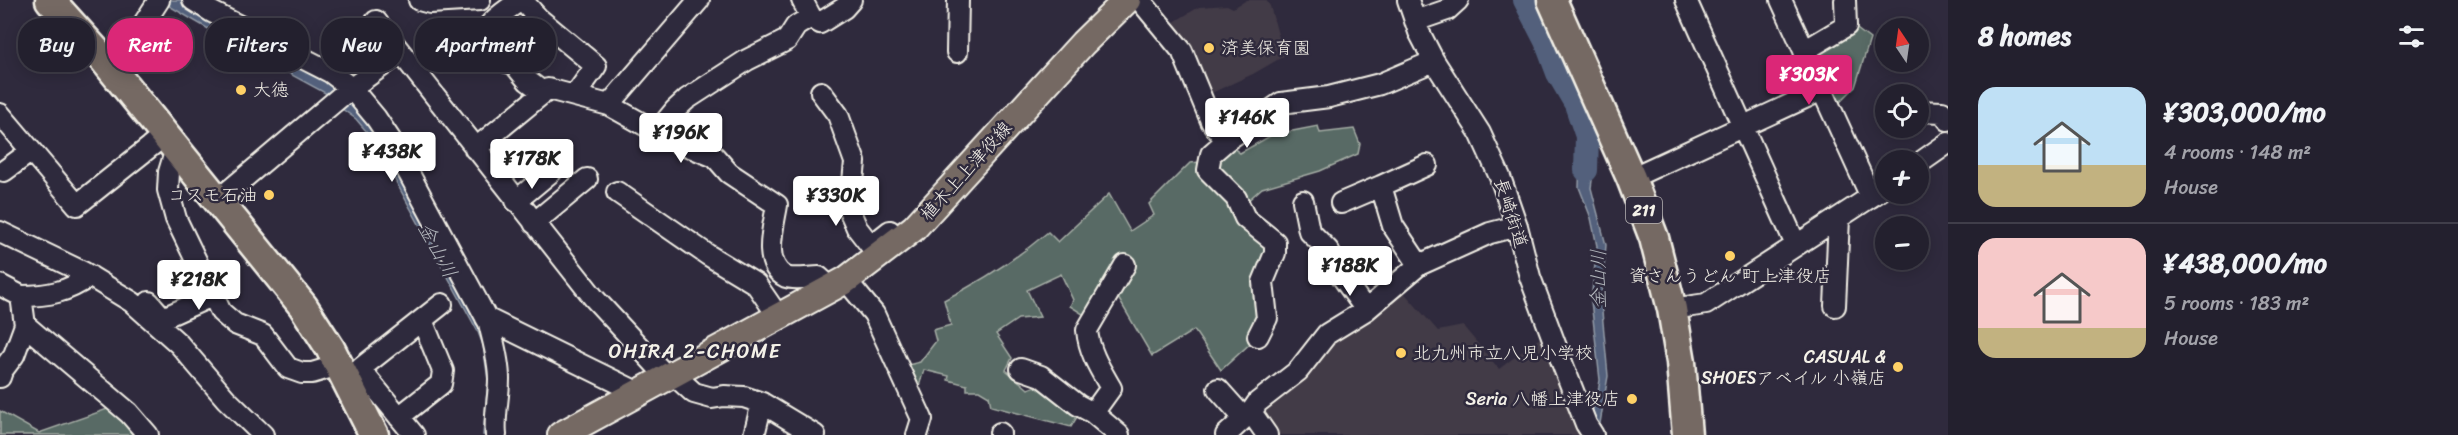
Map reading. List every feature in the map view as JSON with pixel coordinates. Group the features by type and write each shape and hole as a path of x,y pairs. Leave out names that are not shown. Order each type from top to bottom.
{"highway":[{"path":"50,0 107,64"},
{"name":"211","path":"1552,0 1631,178 1680,308 1681,362 1687,435"},
{"name":"211","path":"1572,0 1665,222 1680,308 1699,380 1701,435"},
{"path":"114,72 303,306 349,370 374,435"}],"main road":[{"name":"植木上上津役線","path":"561,435 839,284 890,248 932,209 1004,129 1054,78 1083,43 1127,0"}],"street":[{"path":"193,0 330,72 343,94 376,118 392,142 486,318 497,356 499,378 496,435"},
{"path":"419,0 430,3 480,0"},
{"path":"496,18 522,0 538,18 596,66 576,94"},
{"path":"609,105 699,0"},
{"path":"657,132 687,99 747,60 788,40 807,9 820,24 844,8 851,0"},
{"path":"957,52 958,0"},
{"path":"1140,0 1182,51 1210,121 1226,141"},
{"name":"長崎街道","path":"1408,0 1434,61 1480,133 1506,192 1530,277 1588,431"},
{"path":"1415,21 1447,10 1458,0"},
{"path":"1686,0 1796,245"},
{"path":"1781,0 1822,90 1875,187"},
{"path":"1804,51 1846,26 1845,0"},
{"path":"146,18 157,1"},
{"path":"403,57 594,298 670,376 694,393 712,398 724,396 762,403 815,435"},
{"path":"1258,336 1267,318 1263,282 1275,253 1275,242 1245,218 1236,198 1208,170 1211,154 1281,103 1329,96 1380,84 1434,61"},
{"path":"218,200 343,94 374,72"},
{"path":"521,72 544,93"},
{"path":"475,149 548,89 576,94 609,105 657,132 715,157 729,173 777,205 771,252 777,270 787,278 819,277 839,284 874,314 922,419 917,435"},
{"path":"1644,172 1822,90"},
{"path":"821,92 838,115 855,162 850,212 857,228 871,246 911,216 932,209"},
{"path":"1929,111 1942,112 1948,120"},
{"path":"1,116 77,205 170,142"},
{"path":"170,142 168,190 176,219 221,312 235,324 263,335 288,368 302,373 349,370 364,374 414,435"},
{"path":"1929,156 1948,143"},
{"path":"4,171 30,152"},
{"path":"1341,203 1427,165"},
{"path":"516,201 552,171"},
{"path":"534,223 587,179"},
{"path":"1381,186 1393,226 1419,265"},
{"path":"617,192 708,255 756,284 778,316"},
{"path":"1680,308 1706,304 1875,194"},
{"path":"1303,201 1309,231 1328,250 1340,274 1366,310"},
{"path":"1835,306 1839,218"},
{"path":"1226,435 1258,402 1298,371 1327,334 1366,310 1419,265 1490,234 1517,226"},
{"path":"0,232 90,276 132,303 179,344 226,399 263,435"},
{"path":"1094,413 1111,388 1095,360 1088,342 1087,330 1125,265"},
{"path":"0,285 21,296 42,296 62,292 90,276"},
{"path":"107,287 118,280 143,295 163,318 212,296"},
{"path":"0,377 14,356 25,324 21,296"},
{"path":"349,370 442,304"},
{"path":"486,318 639,393"},
{"path":"399,417 441,384 443,371 422,320"},
{"path":"25,324 129,413 148,435"},
{"path":"1021,369 1041,376 1078,405 1094,413 1119,435"},
{"path":"1218,389 1267,435"},
{"path":"753,435 762,403"}],"shaded area":[{"path":"1247,0 1266,0 1270,6 1284,56 1253,74 1207,95 1174,22 1199,7 1227,5 1233,8"},
{"name":"北九州市立八児小学校","path":"1400,288 1438,331 1463,326 1499,369 1541,337 1585,431 1583,435 1280,435 1264,411 1265,404 1329,337"}],"green space":[{"path":"1853,26 1870,39 1855,87 1835,107 1810,53"},
{"path":"1318,126 1320,133 1354,129 1360,144 1358,154 1320,171 1262,188 1244,204 1271,244 1262,318 1254,340 1221,370 1194,330 1152,356 1110,284 1089,318 1070,306 1073,300 1061,274 1027,290 1040,317 1018,319 996,334 1012,358 1006,370 1028,389 1042,384 1080,412 1071,427 991,406 989,396 979,390 967,390 967,385 948,380 949,376 924,370 919,386 914,388 904,366 920,362 936,341 933,330 951,325 944,300 998,269 1048,232 1058,242 1109,194 1130,231 1154,215 1149,204 1190,163 1201,162 1229,145 1240,153 1272,135"},
{"path":"113,407 142,435 0,435 0,411 39,433"}],"water":[{"path":"159,0 185,0 217,18 205,18 205,27"},
{"path":"309,69 341,87 373,122 476,306 493,361 492,435 483,435 488,380 483,345 478,332 372,138 356,119 338,106 331,96 286,72 309,72"},
{"path":"1581,132 1596,151 1591,188 1606,245 1601,301 1608,376 1598,435 1591,415 1600,380 1591,301 1597,246 1591,218 1579,187"}],"waterway":[{"name":"金山川","path":"1525,0 1546,41 1558,73 1576,104 1587,136 1586,170"}],"place":[{"name":"済美保育園","path":"1209,48"},
{"name":"大徳","path":"241,90"},
{"name":"コスモ石油","path":"269,195"},
{"name":"資さんうどん 町上津役店","path":"1730,256"},
{"name":"北九州市立八児小学校","path":"1401,353"},
{"name":"CASUAL & SHOESアベイル 小嶺店","path":"1898,367"},
{"name":"Seria 八幡上津役店","path":"1632,399"}],"district":[{"name":"OHIRA 2-CHOME","path":"695,351"}]}
